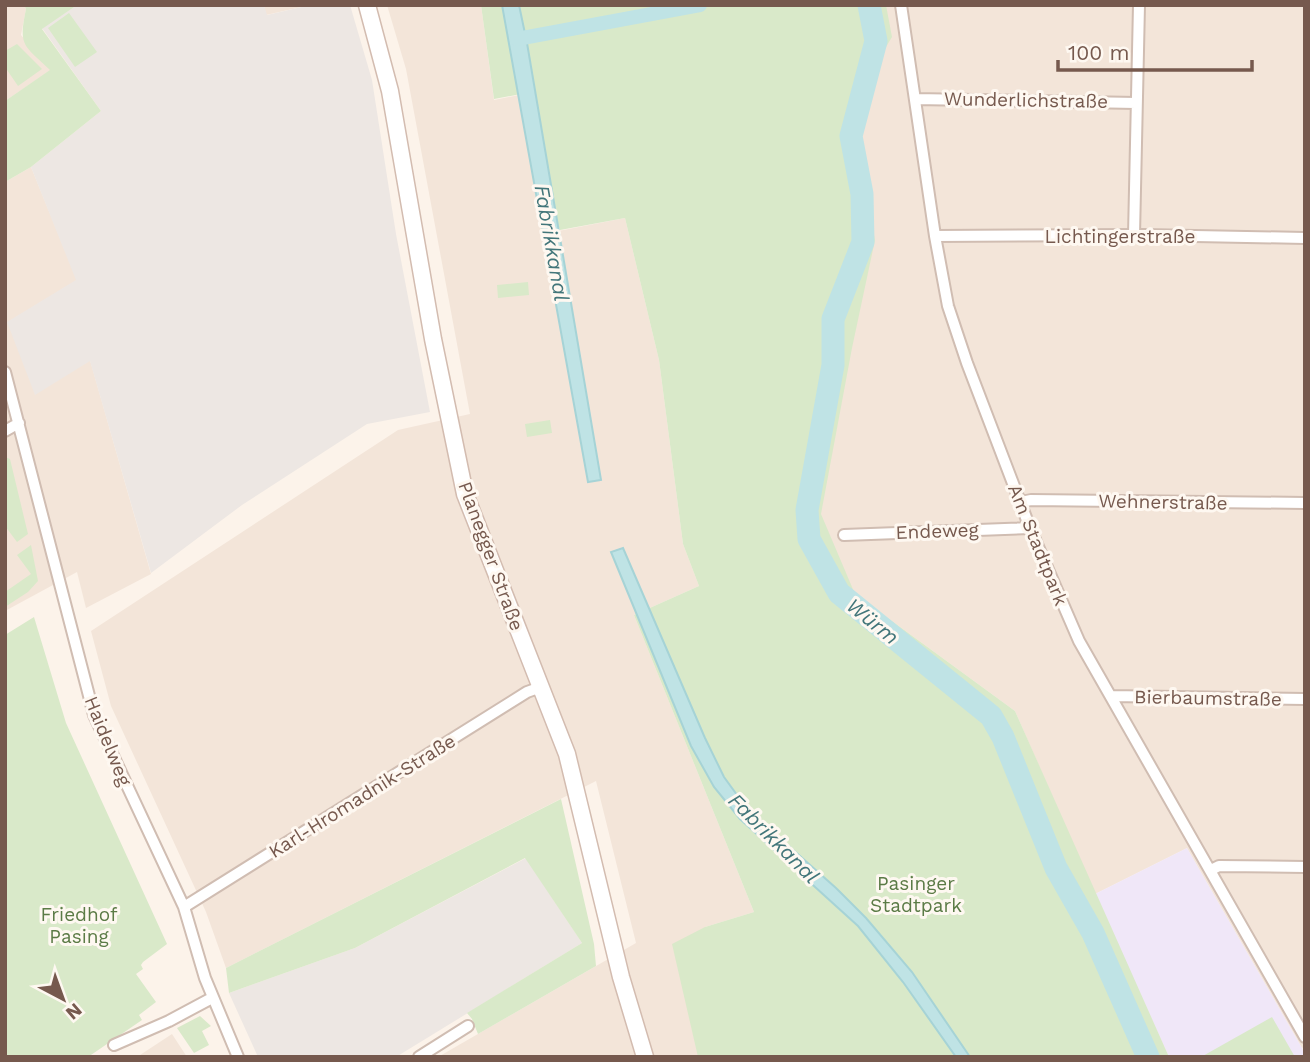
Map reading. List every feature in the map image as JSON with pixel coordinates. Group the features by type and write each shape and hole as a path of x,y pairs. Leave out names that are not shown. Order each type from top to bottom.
{"main road":[{"name":"Planegger Straße","path":"367,5 390,91 433,339 465,495 567,754 621,977 645,1057"}],"street":[{"name":"Am Stadtpark","path":"901,5 935,236 952,317 1030,528 1068,620 1305,1037"},
{"path":"1134,235 1139,5"},
{"name":"Wunderlichstraße","path":"915,99 1136,103"},
{"name":"Lichtingerstraße","path":"935,236 1305,238"},
{"name":"Haidelweg","path":"5,372 94,715 184,907 212,998 239,1057"},
{"path":"5,431 19,423"},
{"name":"Wehnerstraße","path":"1021,502 1305,503"},
{"name":"Endeweg","path":"844,535 1030,528"},
{"name":"Karl-Hromadnik-Straße","path":"184,907 527,692 541,687"},
{"name":"Bierbaumstraße","path":"1111,696 1305,699"},
{"path":"1211,870 1219,866 1305,867"},
{"path":"114,1045 146,1032 212,998"},
{"path":"421,1056 468,1026"}],"shaded area":[{"path":"5,5 24,5 26,9 21,35 51,70 5,101"},
{"path":"77,5 264,5 267,15 310,5 350,5 372,80 396,234 430,412 367,424 242,505 151,573 90,361 35,395 7,322 76,280 31,167 101,111 42,28"},
{"path":"264,5 310,5 266,15"},
{"path":"387,5 481,5 494,100 519,95 543,234 625,218 659,360 683,544 699,586 634,615 754,912 705,927 738,1057 438,1057 636,943 596,781 226,968 206,912 111,706 91,631 398,430 470,414 406,69"},
{"path":"885,5 1305,5 1305,1046 1302,1048 1187,848 1095,894 1015,711 855,594 818,520 847,110"},
{"path":"31,167 77,280 8,322 90,360 151,574 86,608 77,572 5,611 5,182"},
{"path":"1187,848 1305,1057 1169,1057 1095,894"},
{"path":"526,858 582,943 396,1057 258,1057 229,993 355,948"},
{"path":"172,1034 187,1057 137,1057"}],"green space":[{"path":"24,5 77,5 42,29 101,111 31,167 5,182 5,101 50,70 25,44"},
{"name":"Pasinger Stadtpark","path":"481,5 886,5 892,37 848,110 875,240 821,514 855,594 1015,711 1169,1057 698,1057 672,944 705,927 754,912 634,615 699,586 683,544 659,360 625,218 560,230 558,225 545,229 521,94 494,99"},
{"path":"69,13 97,52 75,67 48,28"},
{"path":"17,44 42,69 18,86 5,67 5,51"},
{"path":"528,282 529,295 498,298 497,285"},
{"path":"550,420 552,433 527,437 525,424"},
{"path":"5,457 10,459 28,534 17,542 5,526"},
{"path":"31,545 38,581 28,592 5,607 5,592 31,574 17,555"},
{"name":"Friedhof Pasing","path":"34,617 66,723 167,944 143,962 143,969 136,974 156,1002 139,1015 142,1020 88,1057 5,1057 5,635"},
{"path":"561,799 594,944 596,966 478,1034 467,1013 582,943 525,858 355,948 229,993 226,968"},
{"path":"200,1016 211,1026 202,1031 209,1045 194,1053 177,1028"},
{"path":"1272,1017 1295,1057 1201,1057"}],"water":[{"name":"Fabrikkanal","path":"502,5 519,5 527,43 601,480 588,482"},
{"name":"Fabrikkanal","path":"623,548 724,777 748,810 866,918 912,972 970,1057 956,1057 903,982 858,926 740,819 714,787 691,746 611,552"}],"waterway":[{"path":"517,39 700,5"},
{"name":"Würm","path":"869,5 876,41 851,136 862,194 863,242 833,319 833,365 807,510 809,539 839,593 991,716 1003,737 1056,868 1093,933 1148,1057"}]}
